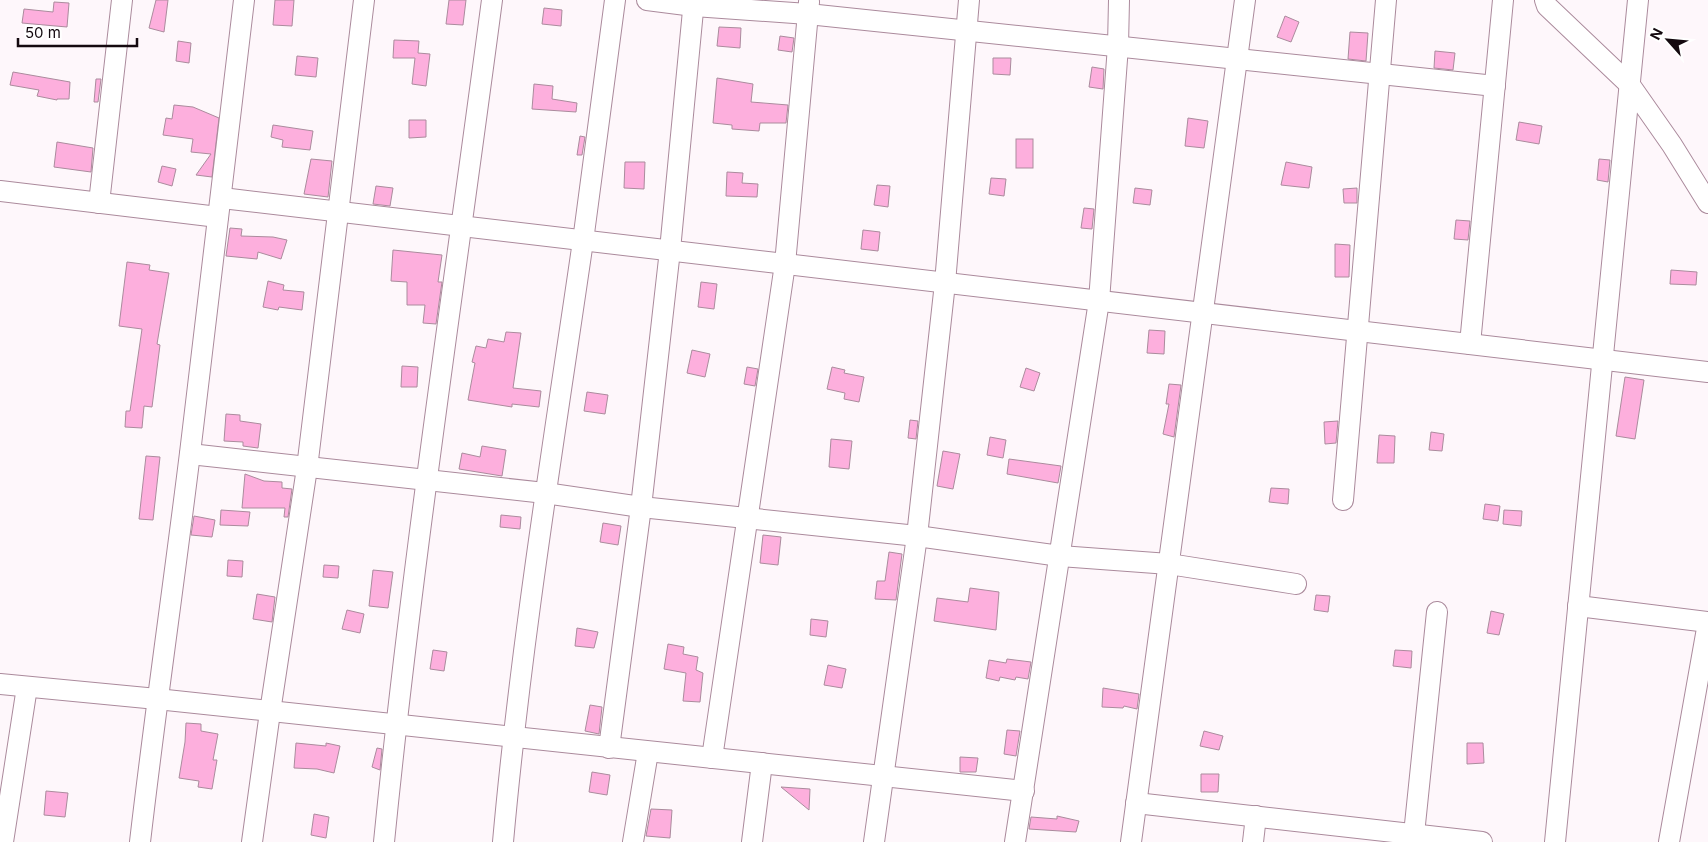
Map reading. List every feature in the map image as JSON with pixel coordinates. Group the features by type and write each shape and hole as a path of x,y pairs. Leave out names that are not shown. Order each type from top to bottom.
{"street":[{"path":"99,202 122,0"},
{"path":"140,842 190,454 244,0"},
{"path":"252,842 307,468 364,0"},
{"path":"384,842 396,724 427,480 492,0"},
{"path":"503,842 513,738 545,494 583,240 615,0"},
{"path":"647,0 809,7 967,31 1495,86"},
{"path":"874,842 917,536 945,283 969,0"},
{"path":"1015,842 1099,301 1118,46 1119,0"},
{"path":"1131,842 1245,0"},
{"path":"1343,500 1386,0"},
{"path":"1470,344 1503,0"},
{"path":"1545,0 1547,6 1630,85 1708,203"},
{"path":"1555,842 1638,0"},
{"path":"609,748 641,507 670,250 694,3"},
{"path":"712,758 785,264 809,7"},
{"path":"0,191 99,202 339,212 1708,372"},
{"path":"190,454 427,480 641,507 917,536 1060,556 1168,564 1296,584"},
{"path":"1578,606 1708,623 1669,842"},
{"path":"1414,834 1437,612"},
{"path":"0,684 1024,791"},
{"path":"3,842 27,687"},
{"path":"633,842 648,752"},
{"path":"752,842 762,763"},
{"path":"1136,803 1256,816 1384,836 1414,834 1482,842"},
{"path":"1253,842 1256,816"}],"building":[{"path":"156,0 168,0 164,32 149,28"},
{"path":"275,0 294,0 292,26 273,25"},
{"path":"449,0 466,0 463,25 446,24"},
{"path":"54,2 69,3 67,27 22,23 24,9 53,12"},
{"path":"544,8 562,10 561,26 542,24"},
{"path":"1285,16 1299,22 1291,42 1277,37"},
{"path":"719,27 741,28 740,48 717,46"},
{"path":"1350,32 1368,33 1366,61 1348,59"},
{"path":"780,36 794,38 792,52 778,50"},
{"path":"394,40 419,41 418,53 430,54 426,86 412,84 415,58 393,58"},
{"path":"178,41 191,43 189,63 176,61"},
{"path":"1435,51 1455,53 1453,70 1434,68"},
{"path":"297,56 318,58 316,77 295,75"},
{"path":"993,58 1011,58 1010,75 993,74"},
{"path":"1092,67 1104,69 1103,89 1089,87"},
{"path":"13,72 70,82 69,99 57,100 37,96 39,90 10,85"},
{"path":"717,78 753,84 751,102 788,105 786,123 760,123 759,131 732,129 732,125 713,123"},
{"path":"96,79 101,79 98,102 94,102"},
{"path":"534,84 553,86 552,99 577,103 576,112 532,109"},
{"path":"174,105 193,107 219,118 212,177 196,175 211,154 191,152 193,139 163,135 166,118 172,119"},
{"path":"1188,118 1208,121 1204,148 1185,146"},
{"path":"409,120 426,120 426,137 409,138"},
{"path":"1519,122 1542,126 1539,144 1516,140"},
{"path":"273,125 313,131 310,150 282,147 283,140 271,137"},
{"path":"580,136 585,137 582,155 577,155"},
{"path":"1016,139 1033,139 1033,168 1016,168"},
{"path":"57,142 93,148 91,172 54,167"},
{"path":"311,159 332,161 328,197 304,194"},
{"path":"1599,159 1610,160 1608,182 1597,180"},
{"path":"625,162 645,162 644,189 624,188"},
{"path":"1286,162 1312,167 1309,188 1281,185"},
{"path":"162,166 176,169 172,186 158,182"},
{"path":"727,172 743,173 742,183 758,184 757,197 726,196"},
{"path":"991,178 1006,179 1004,196 989,194"},
{"path":"877,185 890,186 888,207 874,205"},
{"path":"376,186 393,188 390,206 373,204"},
{"path":"1135,188 1152,190 1150,205 1133,203"},
{"path":"1357,188 1357,203 1344,203 1343,189"},
{"path":"1084,208 1094,209 1092,229 1081,228"},
{"path":"1456,220 1470,221 1468,240 1454,239"},
{"path":"230,228 242,229 241,236 273,237 287,240 281,259 258,252 257,259 226,256"},
{"path":"863,230 880,232 878,251 861,249"},
{"path":"1335,244 1350,245 1349,277 1335,277"},
{"path":"393,250 442,255 438,282 442,282 436,324 423,323 425,305 407,305 407,282 391,281"},
{"path":"127,262 150,265 149,270 169,273 157,344 160,345 152,407 144,406 142,428 125,427 126,411 130,411 142,329 119,326"},
{"path":"1671,270 1697,272 1696,285 1670,284"},
{"path":"268,281 284,285 283,290 304,292 302,310 279,307 278,310 263,307"},
{"path":"701,282 717,284 714,309 698,307"},
{"path":"1149,330 1165,331 1164,354 1147,353"},
{"path":"506,332 521,333 513,388 541,391 539,407 512,404 512,407 468,400 475,363 472,362 476,346 486,348 488,339 504,342"},
{"path":"692,350 710,354 705,377 687,373"},
{"path":"402,366 418,367 417,387 401,387"},
{"path":"747,367 758,369 755,386 744,384"},
{"path":"832,367 845,370 844,373 864,377 859,402 844,399 845,393 827,389"},
{"path":"1026,368 1040,373 1034,391 1020,387"},
{"path":"1625,377 1644,380 1635,439 1616,436"},
{"path":"1169,384 1181,385 1174,437 1163,434 1169,404 1166,404"},
{"path":"587,392 608,395 605,414 584,411"},
{"path":"226,414 240,415 240,421 261,424 258,448 243,446 243,442 224,441"},
{"path":"910,420 918,421 916,439 908,438"},
{"path":"1338,421 1336,443 1325,444 1324,422"},
{"path":"1431,432 1444,434 1442,451 1429,450"},
{"path":"1379,435 1395,436 1394,463 1377,463"},
{"path":"990,437 1006,440 1003,458 987,455"},
{"path":"831,439 852,441 849,469 829,467"},
{"path":"482,446 506,450 502,476 459,469 462,453 480,457"},
{"path":"943,451 960,454 953,489 937,486"},
{"path":"146,456 160,457 153,520 139,519"},
{"path":"1009,459 1061,466 1058,483 1007,474"},
{"path":"245,474 264,481 282,482 282,488 292,489 288,517 284,517 285,508 242,508"},
{"path":"1271,488 1289,489 1288,504 1269,502"},
{"path":"1485,504 1500,506 1498,521 1483,519"},
{"path":"221,510 250,512 248,526 220,525"},
{"path":"1504,510 1522,511 1521,526 1503,524"},
{"path":"501,515 521,517 520,529 500,527"},
{"path":"194,516 215,520 212,537 191,535"},
{"path":"603,523 621,526 618,545 600,542"},
{"path":"763,535 781,537 778,565 760,563"},
{"path":"889,552 902,554 896,600 875,599 877,581 885,581"},
{"path":"228,560 243,561 242,577 227,576"},
{"path":"324,565 339,566 338,578 323,577"},
{"path":"373,570 393,572 388,608 369,606"},
{"path":"970,588 999,592 996,630 934,621 937,598 968,602"},
{"path":"257,594 275,597 272,622 253,619"},
{"path":"1316,595 1330,596 1328,612 1314,610"},
{"path":"347,610 364,614 360,633 342,629"},
{"path":"1491,611 1504,614 1499,635 1487,633"},
{"path":"811,619 828,621 826,637 810,635"},
{"path":"577,628 598,632 594,648 575,646"},
{"path":"668,644 684,647 683,654 698,657 696,670 703,673 700,702 683,701 686,673 664,669"},
{"path":"433,650 447,652 444,671 430,669"},
{"path":"1395,650 1412,651 1411,668 1393,666"},
{"path":"1007,659 1031,662 1028,679 1016,677 1015,680 1000,677 999,681 986,678 989,660 1006,663"},
{"path":"828,665 846,669 842,688 824,685"},
{"path":"1103,688 1139,694 1137,709 1124,706 1123,708 1102,707"},
{"path":"590,705 602,707 599,734 585,731"},
{"path":"186,723 201,724 201,731 218,734 213,760 217,760 212,789 198,787 199,781 179,778"},
{"path":"1007,730 1020,731 1016,756 1004,754"},
{"path":"1204,731 1223,736 1219,750 1200,746"},
{"path":"296,743 326,746 326,743 340,746 334,773 317,769 294,768"},
{"path":"1467,743 1483,743 1484,763 1467,764"},
{"path":"377,748 382,749 380,770 372,767"},
{"path":"960,757 978,758 976,772 960,772"},
{"path":"592,772 610,775 607,795 589,792"},
{"path":"1201,774 1219,774 1218,792 1201,792"},
{"path":"781,787 810,789 809,810"},
{"path":"46,791 68,793 65,817 44,815"},
{"path":"651,809 672,810 670,838 646,836"},
{"path":"314,814 329,817 326,838 311,835"},
{"path":"1057,816 1079,821 1076,832 1029,829 1031,817 1057,819"}]}
